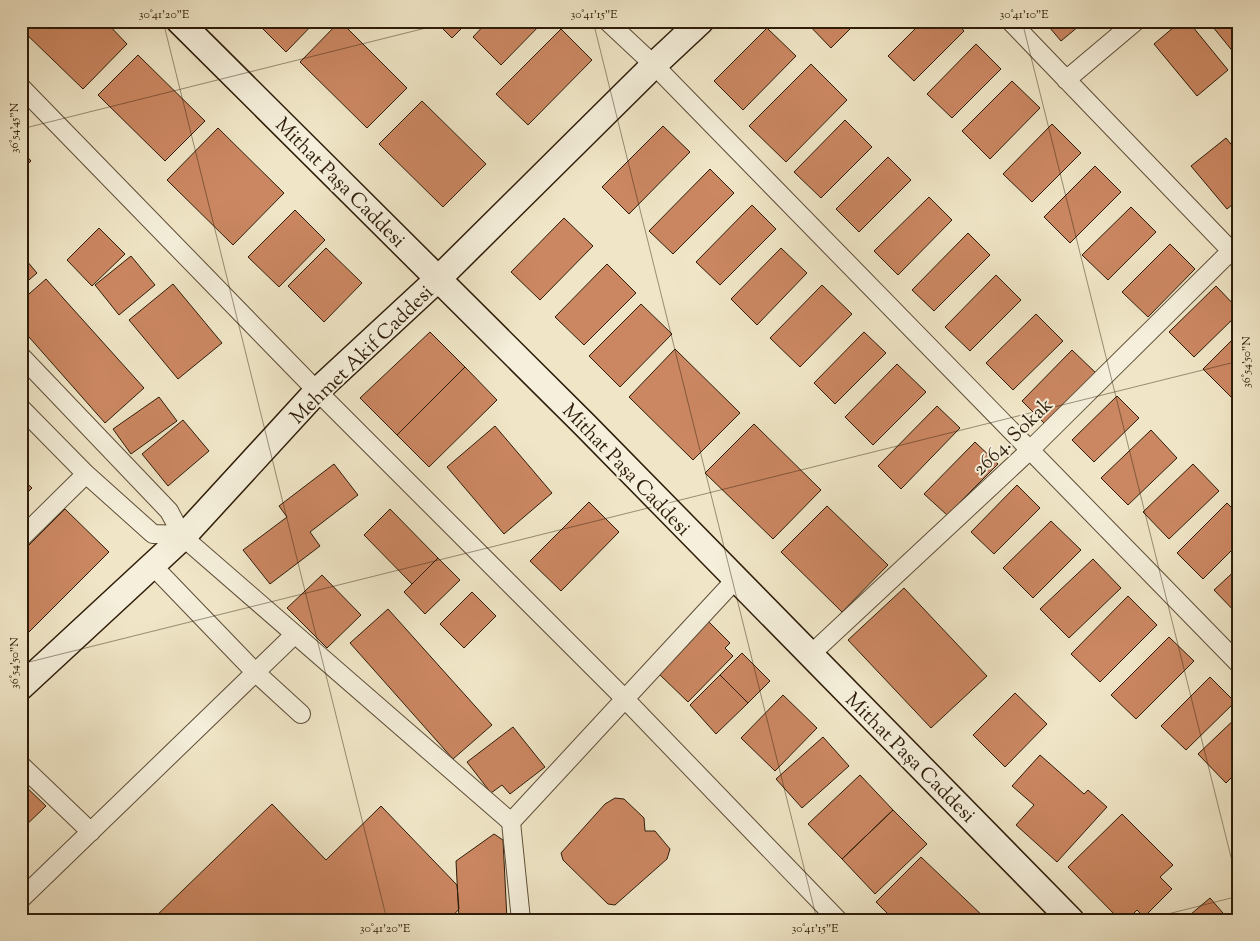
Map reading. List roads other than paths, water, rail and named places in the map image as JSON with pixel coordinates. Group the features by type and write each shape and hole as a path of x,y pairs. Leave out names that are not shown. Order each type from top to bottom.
{"street":[{"name":"Mithat Paşa Caddesi","path":"179,21 586,425 735,580 1071,920"},
{"path":"608,21 654,65 1239,664"},
{"name":"Mehmet Akif Caddesi","path":"21,686 182,536 317,392 438,280 654,65 701,21"},
{"path":"1010,21 1236,251"},
{"path":"1066,80 1136,21"},
{"path":"21,87 317,392 624,698 838,920"},
{"name":"2664. Sokak","path":"810,655 1030,450 1236,251"},
{"path":"21,356 169,511 182,536 511,822 521,920"},
{"path":"21,408 86,474 153,534 182,536"},
{"path":"21,538 86,474"},
{"path":"152,565 255,672 301,714"},
{"path":"511,822 735,580"},
{"path":"21,899 294,635"},
{"path":"21,765 91,832"}]}
